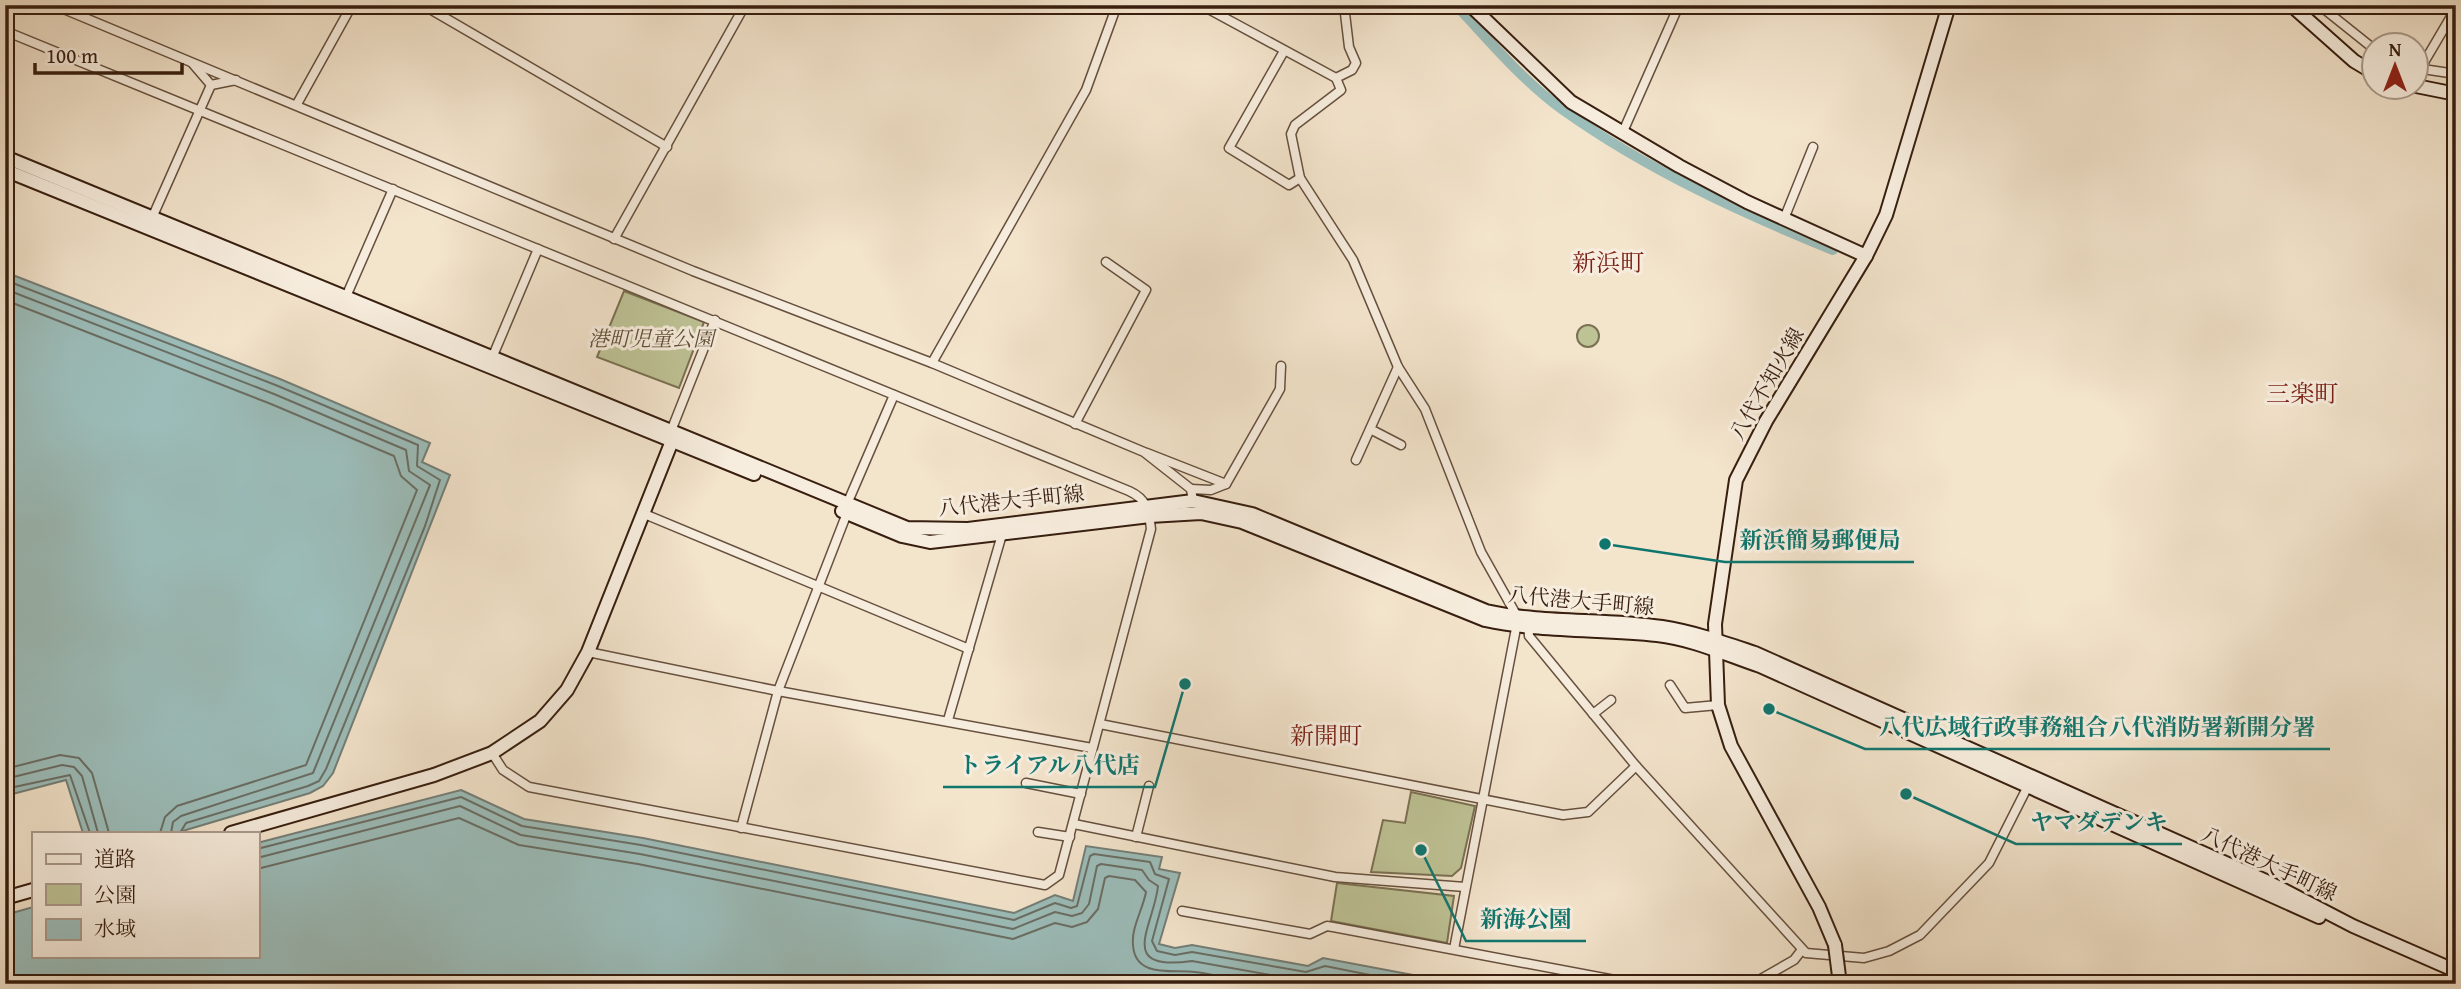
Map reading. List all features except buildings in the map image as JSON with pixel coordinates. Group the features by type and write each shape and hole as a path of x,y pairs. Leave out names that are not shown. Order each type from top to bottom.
{"main road":[{"path":"1470,5 1571,102 1622,134 1784,219 1866,256"},
{"name":"八代不知火線","path":"1840,984 1835,945 1819,907 1731,746 1718,705 1714,645 1736,480 1766,421 1866,256 1886,215 1948,5"},
{"path":"2291,5 2360,65"},
{"path":"2430,89 2456,94"},
{"path":"5,158 492,358 672,436"},
{"path":"5,170 672,436"},
{"path":"234,832 434,775 492,754 540,721 567,690 588,652 672,436"},
{"name":"八代港大手町線","path":"672,436 847,508 902,536 930,542 1004,529 1148,510 1225,516 1485,620 1659,626 1714,645 1755,653 2456,980"},
{"name":"八代港大手町線","path":"1148,510 1192,495 1252,514 1486,611 1523,623"},
{"name":"八代港大手町線","path":"2030,782 2266,881 2353,926 2456,971"},
{"path":"5,898 32,890"}],"street":[{"path":"54,5 297,104 614,239 932,363 1226,484"},
{"path":"297,104 352,5"},
{"path":"423,5 667,146"},
{"path":"614,239 745,5"},
{"path":"932,363 1086,90 1118,5"},
{"path":"1201,5 1336,78 1341,90 1294,125 1291,134 1300,178 1353,260 1398,367 1425,409 1481,552 1529,636 1636,766 1801,951 1864,958 1889,951 1920,935 1989,863 2030,782"},
{"path":"1336,78 1352,70 1356,63 1349,47 1344,5"},
{"path":"1622,134 1679,5"},
{"path":"2319,5 2360,38"},
{"path":"2430,50 2456,8"},
{"path":"5,31 1129,491 1140,496 1148,510 1151,529 1074,824 1059,875 1045,885 529,787 503,771 492,754"},
{"path":"1284,51 1229,148 1289,185 1300,178"},
{"path":"191,62 211,85"},
{"path":"2430,72 2456,74"},
{"path":"211,85 236,80"},
{"path":"152,218 211,85"},
{"path":"1784,219 1813,147"},
{"path":"345,299 393,189"},
{"path":"492,358 538,249"},
{"path":"1075,424 1146,290 1106,262"},
{"path":"672,436 715,320"},
{"path":"1144,452 1192,495 1226,484 1280,389 1281,366"},
{"path":"1356,460 1372,430 1398,367"},
{"path":"741,828 778,691 847,508 894,395"},
{"path":"1372,430 1401,445"},
{"path":"642,513 969,649"},
{"path":"948,720 1004,529"},
{"path":"1454,949 1523,623"},
{"path":"588,652 778,691 1092,748"},
{"path":"1670,685 1685,708 1718,705"},
{"path":"1593,715 1611,700"},
{"path":"1100,724 1484,800 1577,815 1588,812 1636,766"},
{"path":"1026,783 1081,794"},
{"path":"1136,837 1149,786"},
{"path":"1074,824 1335,877 1465,887"},
{"path":"1038,831 1070,837"},
{"path":"1182,911 1310,933 1333,926 1636,984"},
{"path":"1752,984 1794,960 1801,951"}],"green space":[{"name":"港町児童公園","path":"624,291 704,322 679,388 597,357"},
{"path":"1588,325 1596,328 1599,336 1596,344 1588,347 1580,344 1577,336 1580,328"},
{"path":"1411,792 1475,806 1461,868 1452,876 1371,872 1383,820 1405,823"},
{"path":"1337,883 1454,896 1447,943 1331,921"}],"water":[{"path":"5,272 280,379 430,443 422,462 450,475 333,773 323,786 310,793 179,832 83,832 66,780 5,796"},
{"path":"461,790 524,819 643,838 1014,913 1055,895 1073,901 1086,846 1162,857 1159,869 1180,873 1159,944 1175,948 1192,945 1308,966 1323,958 1461,984 5,984 5,915 32,907 32,958 259,958 259,842"}],"waterway":[{"path":"1456,5 1534,86 1595,131 1694,188 1833,250"}],"place":[{"name":"新浜簡易郵便局","path":"1605,544"},
{"name":"トライアル八代店","path":"1185,684"},
{"name":"八代広域行政事務組合八代消防署新開分署","path":"1769,709"},
{"name":"ヤマダデンキ","path":"1906,794"},
{"name":"新海公園","path":"1421,850"}],"district":[{"name":"新浜町","path":"1608,263"},
{"name":"三楽町","path":"2302,394"},
{"name":"新開町","path":"1326,736"}]}
